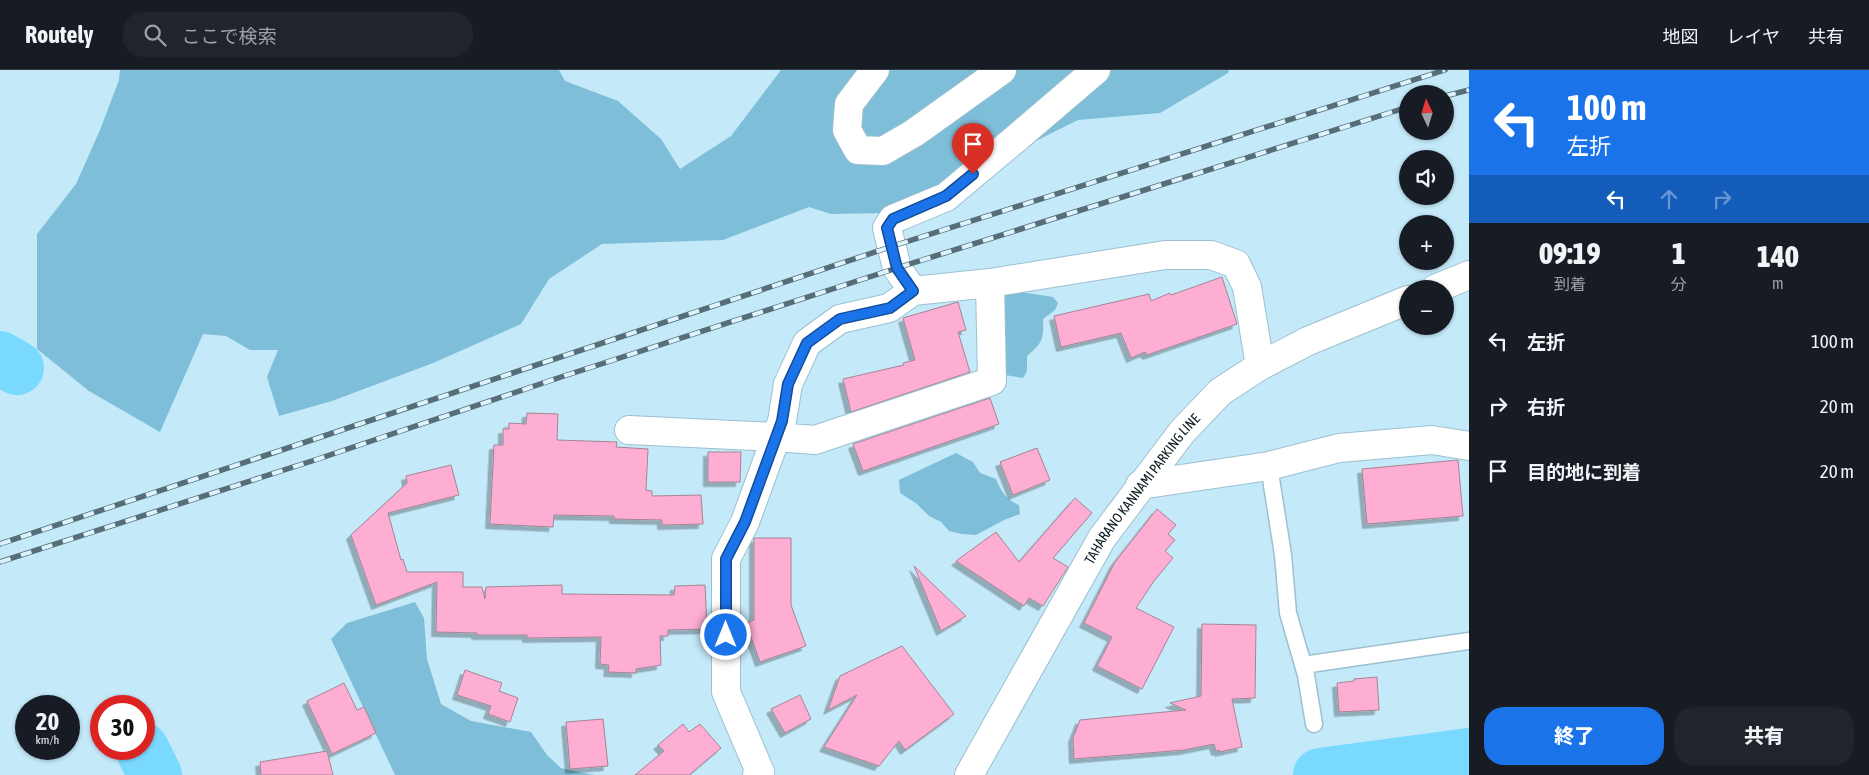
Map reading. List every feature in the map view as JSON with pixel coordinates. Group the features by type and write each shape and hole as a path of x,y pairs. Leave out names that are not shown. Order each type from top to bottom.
{"street":[{"path":"876,70 849,104 847,130 858,150 883,151 914,133 1002,70"},
{"path":"913,291 897,268 890,247 887,228 893,219 946,196 1040,119 1096,70"},
{"path":"757,775 760,772 726,692 726,559 745,522 782,421 788,384 807,343 840,319 890,308 913,291 990,283 1165,255 1211,255 1236,264 1247,286 1260,366"},
{"path":"1454,281 1469,275"},
{"path":"629,430 815,440 992,381 990,283"},
{"name":"TAHARANO KANNAMI PARKING LINE","path":"970,775 1102,538 1140,485 1182,432 1220,392 1260,366 1308,342 1399,304"},
{"path":"1140,485 1269,466 1338,448 1432,440 1469,446"}],"lane":[{"path":"1269,466 1283,555 1288,613 1303,665 1314,724"},
{"path":"1303,665 1469,641"}],"shaded area":[{"path":"120,70 559,70 565,81 618,101 661,139 680,169 731,136 781,70 1229,70 1228,73 1160,113 1078,120 890,213 831,214 809,207 723,240 602,244 549,279 521,324 433,363 332,401 279,416 267,377 278,350 250,350 226,336 203,334 160,432 89,391 37,349 37,234 76,184 100,130 119,80"},
{"path":"1015,291 1053,297 1058,303 1055,310 1043,319 1041,340 1036,348 1027,356 1027,371 1023,378 1000,374 1003,295"},
{"path":"956,453 973,462 980,473 996,479 1004,495 1019,505 1020,514 976,535 962,534 949,531 941,522 929,516 917,504 900,493 899,480"},
{"path":"415,602 424,618 427,659 441,704 471,721 531,732 547,755 561,768 594,775 395,775 331,639 347,623"}],"building":[{"path":"1222,277 1237,324 1147,355 1145,352 1131,358 1121,333 1061,347 1054,316 1149,294 1151,301"},
{"path":"958,302 966,330 958,332 970,372 851,412 843,379 904,365 903,363 915,360 903,318"},
{"path":"990,398 999,424 863,471 853,444"},
{"path":"527,413 558,414 557,440 617,442 616,447 648,449 646,490 652,491 652,496 701,495 703,524 662,525 662,520 614,519 614,516 554,515 553,527 490,524 494,445 503,445 503,429 509,429 509,423 526,424"},
{"path":"1037,448 1050,480 1013,495 1000,462"},
{"path":"708,452 741,452 740,482 708,482"},
{"path":"1458,460 1463,516 1367,524 1362,469"},
{"path":"451,465 459,495 388,513 401,560 403,559 407,572 463,572 463,587 482,587 485,599 486,587 562,585 562,594 674,595 675,586 705,585 707,629 668,630 668,636 660,636 661,665 636,669 636,673 608,672 609,665 600,664 601,637 527,638 527,635 476,635 477,633 436,632 437,582 376,605 351,535 407,483 406,476"},
{"path":"1075,498 1092,513 1053,558 1068,567 1043,606 1029,598 1024,606 956,561 996,532 1019,562"},
{"path":"1157,509 1176,525 1168,534 1175,540 1165,551 1173,558 1154,581 1136,608 1174,627 1142,689 1097,666 1112,637 1084,623 1115,562"},
{"path":"754,538 791,538 791,605 806,646 760,662 746,623 754,620"},
{"path":"914,566 966,616 941,631"},
{"path":"1202,624 1256,625 1255,698 1232,699 1242,747 1219,752 1219,750 1216,751 1214,744 1184,750 1074,759 1073,738 1080,720 1186,710 1170,703 1201,696"},
{"path":"902,646 954,714 905,750 899,741 879,766 824,747 857,695 828,710 840,676"},
{"path":"465,670 502,683 499,691 518,698 510,722 488,714 491,706 457,695"},
{"path":"1377,677 1379,710 1339,712 1337,683"},
{"path":"344,683 357,710 364,707 376,733 332,754 307,701"},
{"path":"800,695 811,719 785,733 771,709"},
{"path":"603,719 608,766 570,769 566,722"},
{"path":"683,724 689,732 700,724 721,748 689,775 635,775 664,751 658,745"},
{"path":"327,751 333,775 261,775 260,762"}],"waterway":[{"path":"0,358 17,368"},
{"path":"1320,775 1469,755"},
{"path":"148,760 155,775"}],"railway":[{"path":"0,544 890,247 1445,70"},
{"path":"1454,94 1469,90"},
{"path":"0,562 897,268 1399,110"}],"route":[{"path":"726,635 726,559 745,522 782,421 788,384 807,343 840,319 890,308 913,291 897,268 890,247 887,228 893,219 946,196 973,174"}]}
